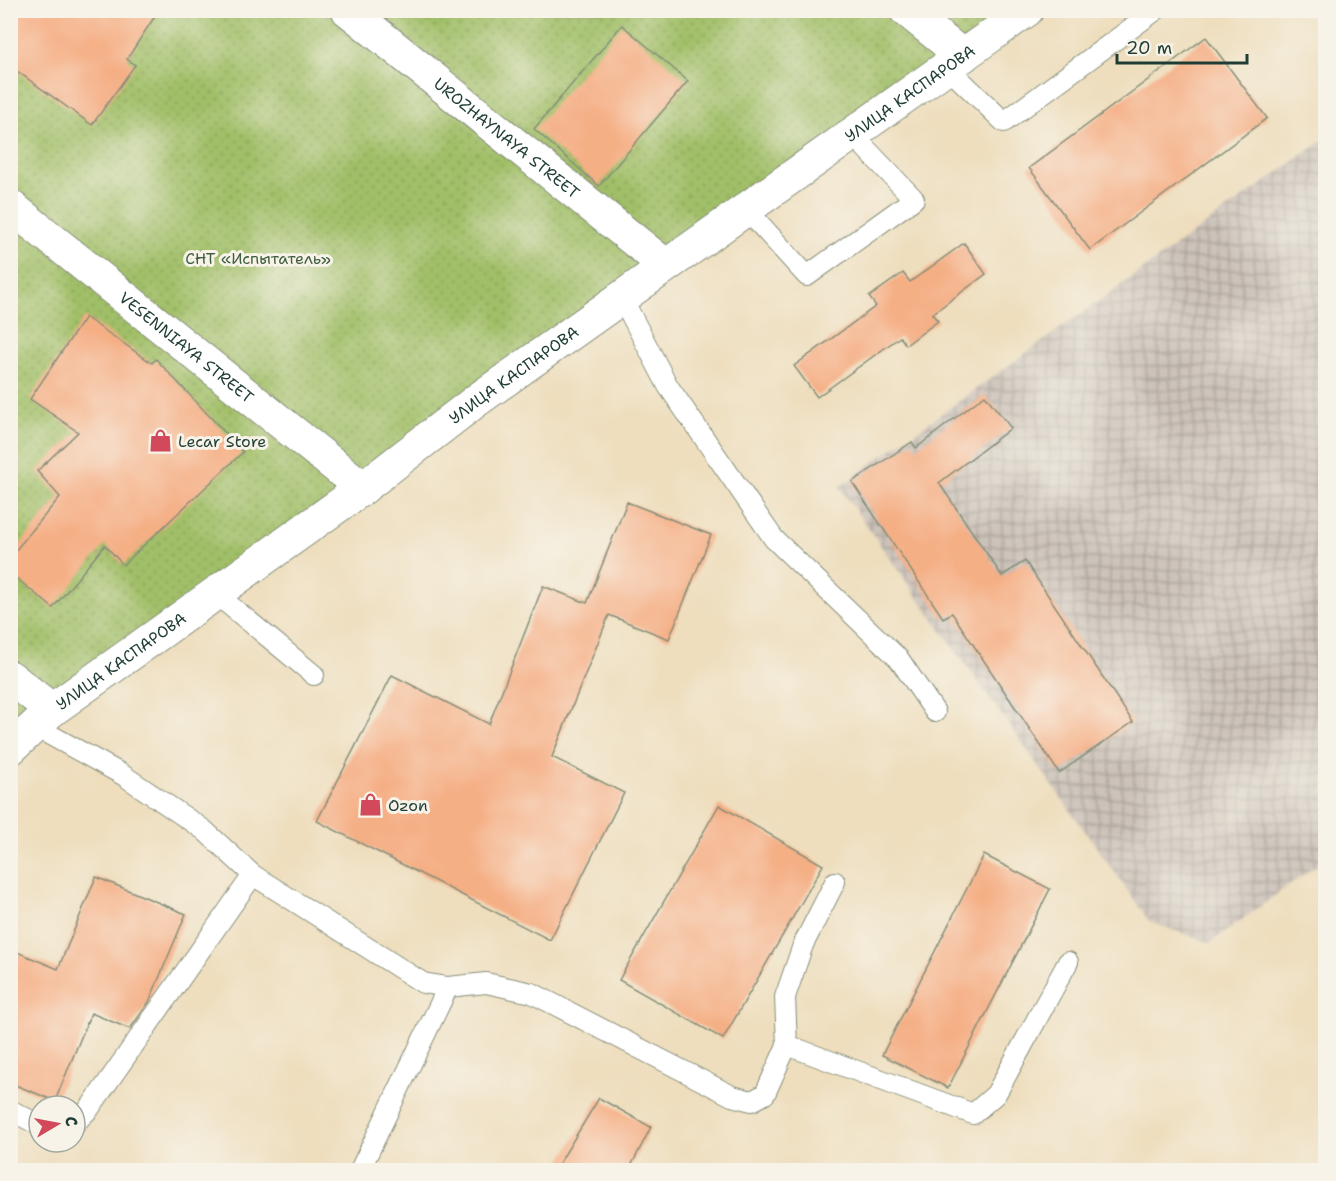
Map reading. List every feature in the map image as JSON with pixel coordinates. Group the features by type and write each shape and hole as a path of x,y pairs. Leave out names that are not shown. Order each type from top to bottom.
{"main road":[{"name":"UROZHAYNAYA STREET","path":"348,10 665,265"},
{"path":"906,10 955,62"},
{"name":"УЛИЦА КАСПАРОВА","path":"10,749 43,718 363,488 477,400 1027,10"},
{"name":"VESENNIAYA STREET","path":"10,207 363,488"},
{"path":"10,677 43,718"}],"lane":[{"path":"955,62 1004,122 1156,10"},
{"path":"746,209 807,276 914,199 852,134"},
{"path":"622,298 668,386 774,539 899,659 935,712"},
{"path":"216,594 314,675"},
{"path":"43,718 204,830 253,875 423,983 448,987 486,983 532,993 732,1096 752,1101 765,1094 787,1045 785,997 803,945 835,882"},
{"path":"87,1112 253,875"},
{"path":"787,1045 973,1114 996,1094 1068,962"},
{"path":"360,1170 448,987"},
{"path":"10,1110 27,1119"}],"shaded area":[{"path":"1325,139 1325,859 1210,943 1150,922 839,487"}],"green space":[{"name":"СНТ «Испытатель»","path":"11,11 1027,11 11,749"}],"building":[{"path":"10,10 159,10 127,59 135,65 92,125 10,66"},
{"path":"622,25 688,81 599,186 534,129"},
{"path":"1206,37 1267,118 1090,250 1029,168"},
{"path":"964,243 986,274 932,314 938,321 906,345 900,337 817,397 794,366 876,306 869,297 903,273 910,282"},
{"path":"85,317 152,363 156,359 243,452 123,565 105,545 53,608 10,573 10,557 60,497 37,471 78,432 30,399"},
{"path":"985,395 1011,428 939,483 1002,576 1025,561 1133,722 1059,773 952,613 943,618 852,482 912,442 916,448"},
{"path":"627,502 711,535 669,639 609,615 552,757 624,793 550,940 317,821 392,675 489,724 543,586 587,603"},
{"path":"719,805 823,865 723,1039 619,980"},
{"path":"984,855 1050,889 948,1088 882,1055"},
{"path":"96,877 186,914 149,1002 130,1029 91,1013 58,1094 38,1094 10,1083 10,949 58,969"},
{"path":"599,1098 651,1127 629,1170 555,1170"}],"place":[{"name":"Lecar Store","path":"160,441"},
{"name":"Ozon","path":"370,805"}]}
